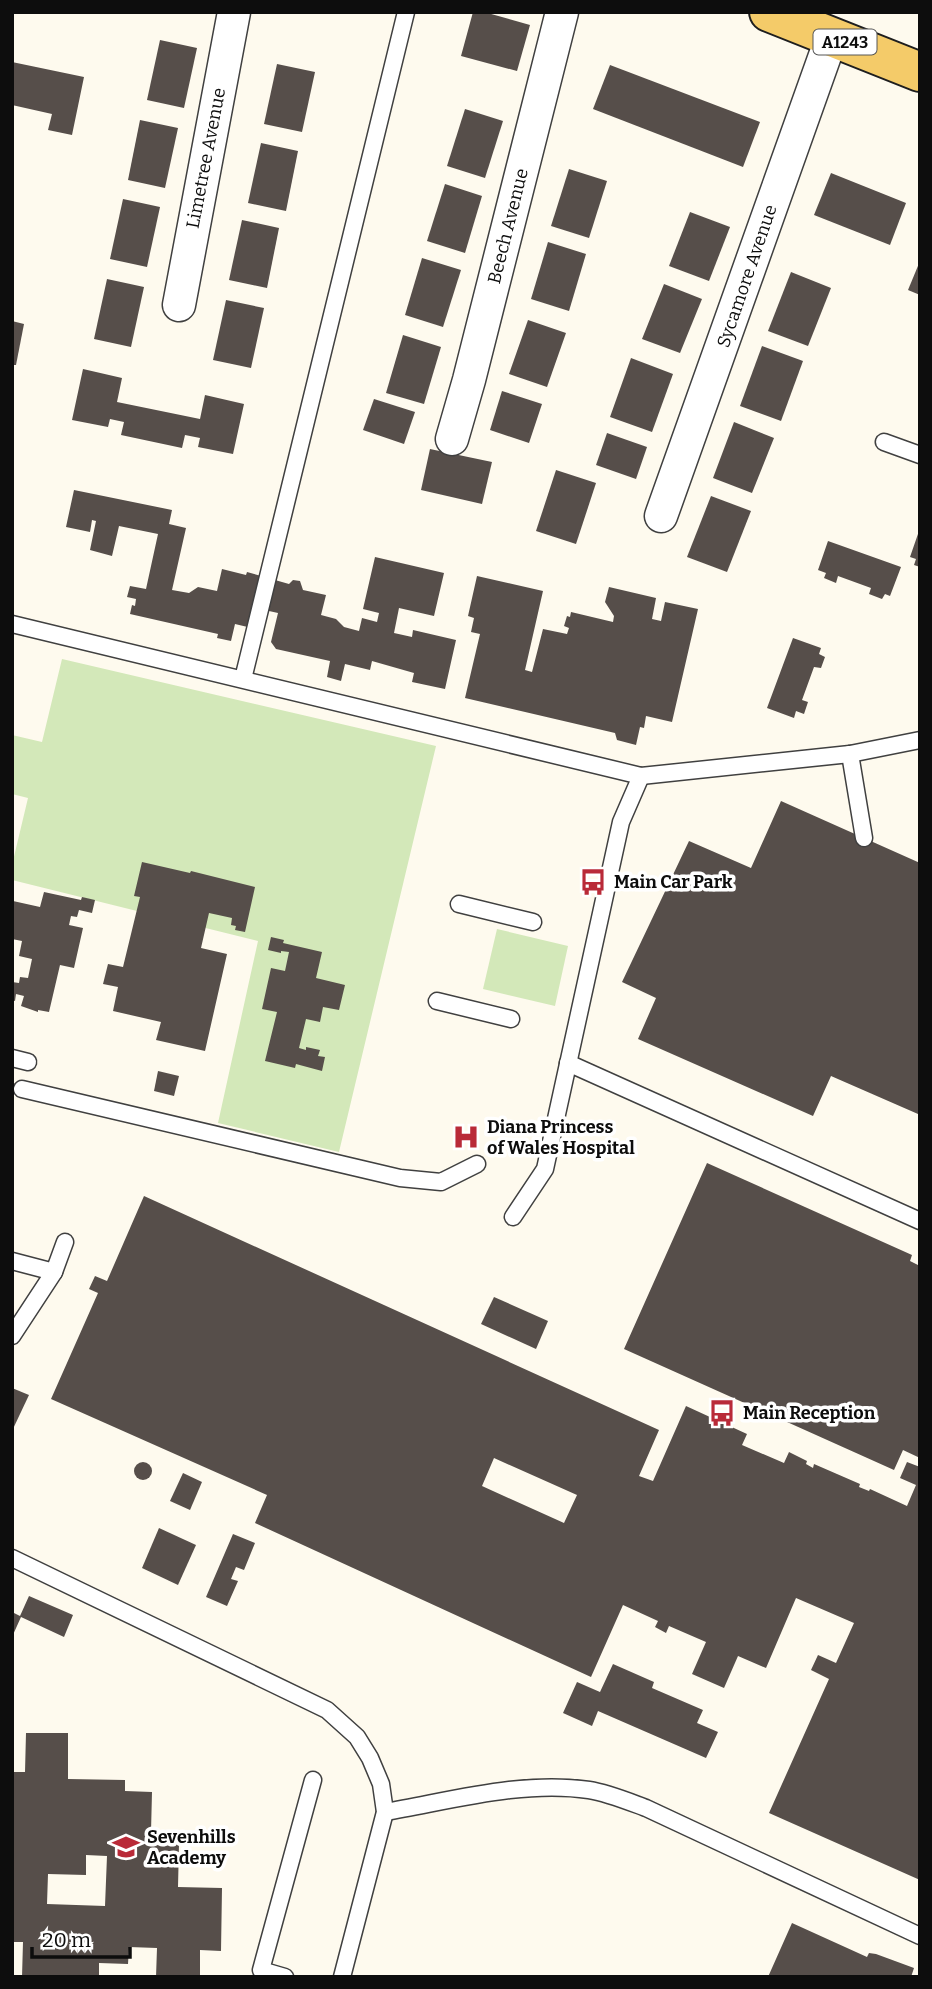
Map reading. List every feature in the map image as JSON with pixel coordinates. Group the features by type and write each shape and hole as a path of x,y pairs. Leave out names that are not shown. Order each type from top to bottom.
{"main road":[{"name":"A1243","path":"769,12 920,72"}],"street":[{"name":"Limetree Avenue","path":"179,304 234,12"},
{"name":"Beech Avenue","path":"452,439 562,12"},
{"name":"Sycamore Avenue","path":"661,516 832,36"}],"lane":[{"path":"243,680 406,12"},
{"path":"884,442 920,455"},
{"path":"12,624 641,776 850,754 920,740"},
{"path":"850,754 864,838"},
{"path":"513,1217 545,1169 621,822 641,776"},
{"path":"459,904 533,922"},
{"path":"437,1001 511,1019"},
{"path":"568,1063 920,1221"},
{"path":"22,1089 400,1178 442,1182 477,1164"},
{"path":"12,1336 54,1272 65,1242"},
{"path":"12,1261 54,1272"},
{"path":"12,1559 327,1710 357,1737 381,1784 385,1812 342,1977"},
{"path":"285,1977 261,1970 313,1780"},
{"path":"385,1812 508,1791 549,1788 589,1790 615,1796 920,1936"}],"green space":[{"path":"62,659 436,746 339,1152 218,1123 258,941 12,880 12,865 28,798 12,794 12,735 42,742"},
{"path":"497,929 568,946 555,1006 483,989"}],"building":[{"path":"473,12 484,12 530,25 517,71 461,56"},
{"path":"160,40 197,48 184,108 147,100"},
{"path":"12,62 84,77 72,135 48,130 52,114 12,105"},
{"path":"277,64 315,72 302,132 264,124"},
{"path":"610,65 760,122 743,167 593,109"},
{"path":"465,109 503,121 485,178 447,166"},
{"path":"140,120 178,128 165,188 128,180"},
{"path":"261,143 298,151 286,211 248,203"},
{"path":"569,169 607,181 589,238 551,226"},
{"path":"831,173 906,203 890,245 814,215"},
{"path":"445,184 482,196 465,253 427,241"},
{"path":"123,199 160,207 147,267 110,259"},
{"path":"690,212 730,227 709,281 669,266"},
{"path":"242,220 279,228 267,288 229,280"},
{"path":"548,242 586,254 569,311 531,299"},
{"path":"422,258 461,270 443,327 405,315"},
{"path":"920,261 920,295 908,290"},
{"path":"791,272 831,288 808,346 768,331"},
{"path":"107,279 144,287 131,347 94,339"},
{"path":"664,284 702,299 680,353 642,339"},
{"path":"226,300 264,308 251,368 213,360"},
{"path":"528,320 566,333 547,387 509,374"},
{"path":"12,321 24,324 16,365 12,365"},
{"path":"403,335 441,347 424,404 386,393"},
{"path":"762,346 803,361 781,421 740,406"},
{"path":"631,358 673,374 652,432 610,417"},
{"path":"83,369 122,378 117,402 200,419 205,395 244,404 233,454 198,447 200,438 185,435 182,448 121,435 124,422 110,419 108,427 72,420"},
{"path":"502,391 542,404 529,443 490,430"},
{"path":"374,399 415,412 404,444 363,430"},
{"path":"734,422 774,438 752,493 713,478"},
{"path":"607,433 647,447 636,479 596,465"},
{"path":"430,449 492,462 482,504 421,490"},
{"path":"556,470 596,483 576,544 536,531"},
{"path":"74,490 172,510 169,524 186,528 172,590 189,593 198,587 217,591 222,569 246,575 247,572 289,584 293,580 300,581 303,590 326,595 321,615 336,619 344,627 359,631 362,618 377,622 379,613 363,609 375,557 444,573 434,616 399,608 394,633 412,637 413,630 456,640 445,689 412,682 414,673 372,661 370,670 345,664 341,681 327,677 330,661 276,649 271,642 278,613 260,609 256,629 235,624 231,641 217,638 218,634 130,614 136,599 127,597 130,586 146,589 158,534 119,526 112,556 90,550 96,521 92,520 90,532 66,527"},
{"path":"711,496 751,511 727,572 687,557"},
{"path":"919,531 920,567 914,565 916,559 910,557"},
{"path":"828,541 901,567 890,596 885,594 882,599 869,594 871,588 838,576 836,583 824,578 826,573 818,570"},
{"path":"477,576 543,591 525,670 532,672 543,629 567,634 569,628 564,626 571,612 613,622 614,616 605,602 609,587 656,598 652,619 661,621 665,602 698,609 672,722 646,716 636,745 617,740 615,733 465,698 480,634 471,632 474,618 468,616"},
{"path":"793,638 821,648 819,654 825,657 821,668 814,667 802,700 808,702 804,714 796,711 794,718 767,708"},
{"path":"781,801 920,863 918,1114 831,1076 813,1116 638,1039 656,998 622,982 689,841 751,868"},
{"path":"142,862 255,887 245,932 235,930 236,926 231,925 232,918 209,913 201,948 227,954 205,1051 156,1040 161,1022 113,1011 118,987 103,984 108,964 123,967 140,897 134,896"},
{"path":"44,892 81,900 82,897 95,900 92,913 79,910 77,917 71,916 69,925 83,928 74,968 60,965 49,1012 38,1012 21,1006 24,996 16,994 15,1001 12,1000 12,982 19,983 20,977 28,978 32,959 19,956 22,941 12,939 13,901 40,907"},
{"path":"271,937 284,940 283,943 322,952 316,978 345,985 339,1010 323,1007 320,1022 306,1019 299,1048 320,1050 318,1056 325,1057 322,1071 296,1064 295,1068 265,1061 277,1012 262,1009 271,968 285,971 289,952 268,950"},
{"path":"158,1071 179,1076 174,1096 154,1091"},
{"path":"707,1163 912,1255 910,1261 920,1266 920,1458 903,1450 894,1470 624,1349"},
{"path":"144,1196 659,1430 639,1476 653,1481 686,1406 747,1434 742,1445 784,1463 789,1452 807,1461 806,1464 813,1468 814,1464 860,1484 859,1487 869,1491 870,1489 907,1506 916,1485 900,1478 907,1462 920,1467 920,1880 769,1813 829,1679 811,1670 818,1655 836,1663 854,1623 796,1598 766,1668 738,1656 724,1688 692,1674 706,1642 669,1626 666,1633 655,1627 658,1621 623,1605 591,1677 255,1523 267,1495 51,1399 98,1293 89,1289 95,1276 107,1281","holes":["494,1458 577,1495 564,1523 482,1486"]},
{"path":"494,1297 548,1321 536,1349 481,1324"},
{"path":"12,1388 29,1395 12,1431"},
{"path":"139,1462 147,1462 152,1471 150,1478 139,1480 134,1475 134,1467"},
{"path":"183,1473 202,1482 190,1510 170,1501"},
{"path":"159,1528 196,1545 178,1585 142,1568"},
{"path":"233,1534 255,1543 244,1570 236,1567 231,1579 238,1581 227,1606 206,1597"},
{"path":"29,1596 73,1615 64,1637 21,1617 12,1637 12,1612 20,1616"},
{"path":"613,1664 654,1682 652,1688 703,1710 697,1723 718,1732 706,1758 598,1711 592,1726 563,1713 577,1682 600,1692"},
{"path":"26,1733 68,1733 68,1779 125,1780 125,1791 152,1792 151,1832 162,1832 162,1844 179,1844 178,1887 222,1888 221,1951 200,1950 200,1977 156,1977 157,1948 129,1947 128,1964 99,1963 99,1977 22,1977 23,1942 12,1942 12,1772 25,1772","holes":["86,1855 107,1856 105,1906 47,1904 48,1874 86,1875"]},
{"path":"792,1923 867,1957 869,1953 876,1954 914,1968 911,1977 768,1977"}],"place":[{"name":"Main Car Park","path":"593,882"},
{"name":"Diana Princess of Wales Hospital","path":"466,1137"},
{"name":"Main Reception","path":"722,1413"},
{"name":"Sevenhills Academy","path":"126,1847"}]}
